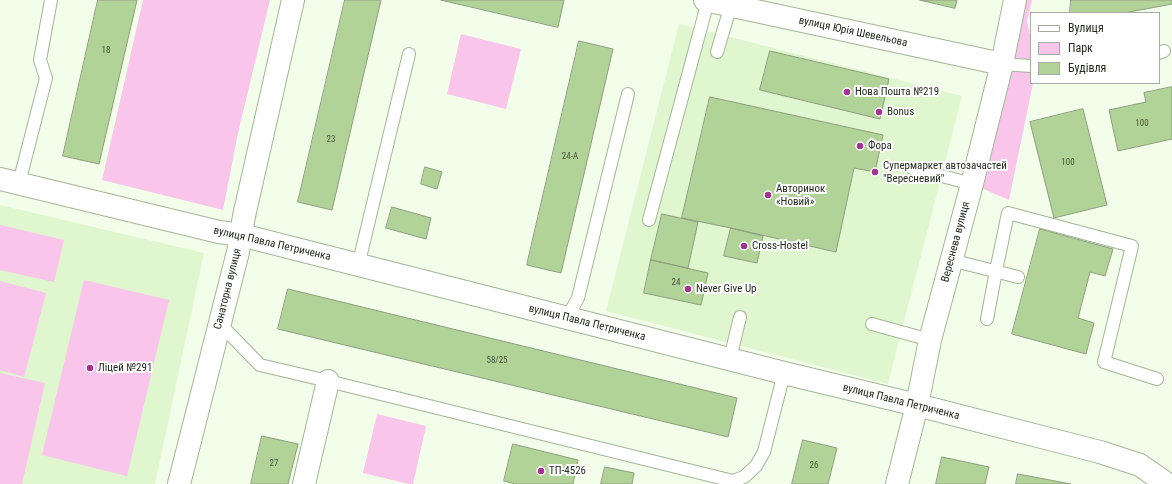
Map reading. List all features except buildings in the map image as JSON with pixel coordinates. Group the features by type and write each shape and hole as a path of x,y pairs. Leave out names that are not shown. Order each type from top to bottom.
{"street":[{"name":"Санаторна вулиця","path":"179,484 238,252 293,0"},
{"name":"вулиця Юрія Шевельова","path":"707,0 1002,64"},
{"name":"Вереснева вулиця","path":"897,484 917,405 930,340 972,184 1002,64 1015,0"},
{"name":"вулиця Павла Петриченка","path":"10,181 219,232 241,235 784,374 917,405 1100,452 1140,465 1167,484"},
{"path":"304,484 328,381"}],"lane":[{"path":"10,181 46,78 40,60 51,0"},
{"path":"649,220 707,0"},
{"path":"717,52 731,5"},
{"path":"358,266 409,54"},
{"path":"1002,64 1030,66"},
{"path":"567,318 578,298 628,94"},
{"path":"912,168 972,184"},
{"path":"987,319 1008,213 1132,246 1104,362 1157,379"},
{"path":"951,260 1018,277"},
{"path":"730,359 740,317"},
{"path":"220,324 260,365 732,482 744,477 756,466 764,452 784,374"},
{"path":"872,324 930,340"}],"shaded area":[{"path":"679,24 962,96 888,384 606,311"},
{"name":"Ліцей №291","path":"0,205 204,253 155,484 0,484"}],"green space":[{"path":"143,0 270,0 238,133 223,210 102,180"},
{"path":"1015,0 1032,0 1027,22 1030,35 1030,84 1033,84 1009,200 972,184"},
{"path":"461,34 521,49 506,109 447,94"},
{"path":"0,225 64,240 54,282 0,270"},
{"path":"84,280 169,300 127,476 42,455"},
{"path":"0,281 46,293 24,377 0,370"},
{"path":"0,373 45,383 22,484 0,484"},
{"path":"377,414 426,426 413,484 363,473"}],"place":[{"name":"Нова Пошта №219","path":"847,92"},
{"name":"Bonus","path":"879,112"},
{"name":"Фора","path":"860,146"},
{"name":"Супермаркет автозачастей \"Вересневий\"","path":"875,172"},
{"name":"Авторинок «Новий»","path":"768,195"},
{"name":"Cross-Hostel","path":"744,246"},
{"name":"Never Give Up","path":"688,289"},
{"name":"Ліцей №291","path":"90,368"},
{"name":"ТП-4526","path":"541,471"}]}
